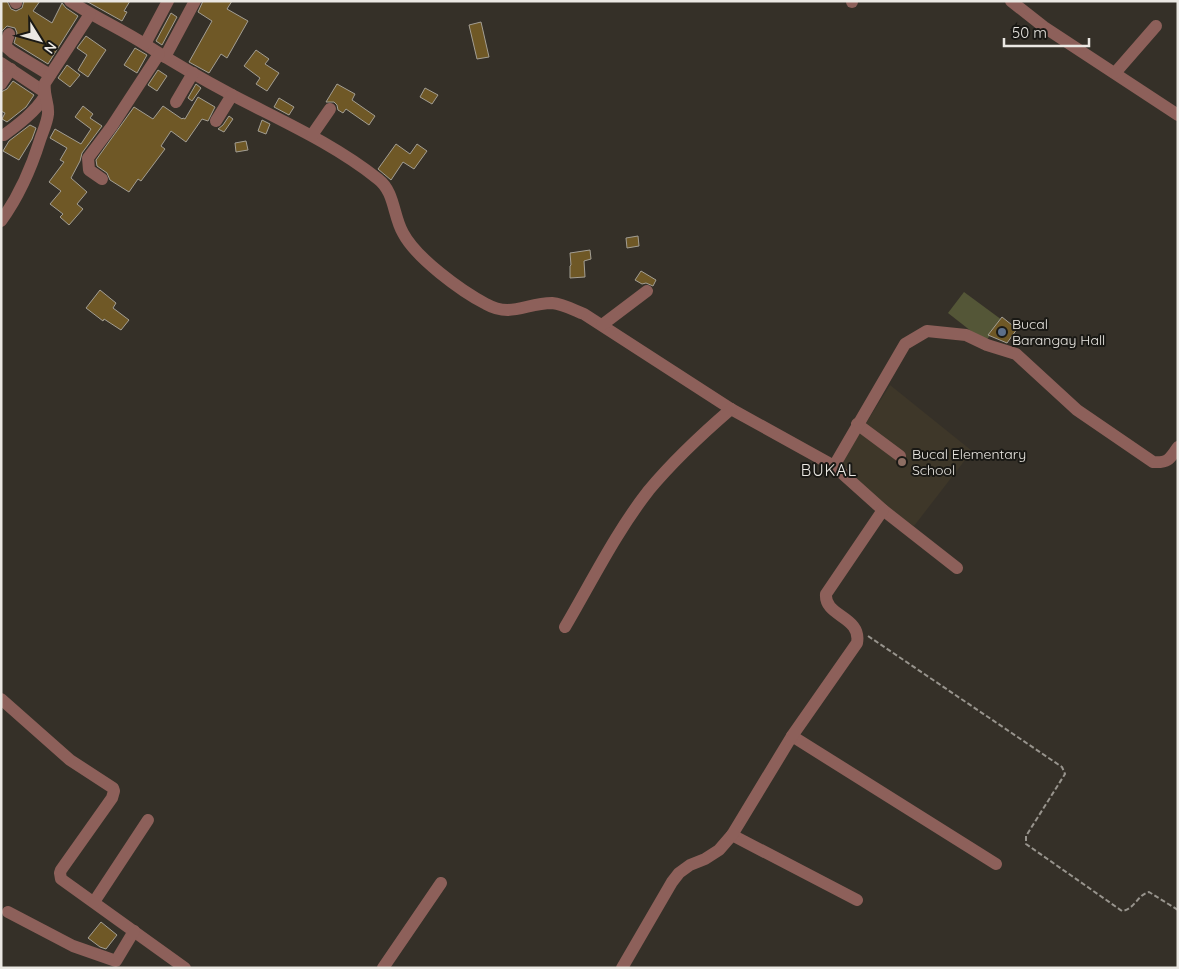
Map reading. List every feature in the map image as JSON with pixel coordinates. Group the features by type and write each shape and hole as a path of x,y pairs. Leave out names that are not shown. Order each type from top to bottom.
{"street":[{"path":"70,1 145,44 162,56 341,152 385,185 404,236 441,275 486,304 502,311 507,311 551,303 584,314 731,409 834,466 883,510 957,568"},
{"path":"145,44 168,1"},
{"path":"102,179 89,170 88,158 162,56 196,1"},
{"path":"1011,1 1044,27 1178,115"},
{"path":"4,135 27,117 44,94 45,83 90,14"},
{"path":"1115,73 1156,26"},
{"path":"9,34 4,46 50,75"},
{"path":"1,84 6,66 44,94 48,102 48,116 30,171 17,198 1,221"},
{"path":"176,102 193,73"},
{"path":"216,120 232,95"},
{"path":"312,135 330,109"},
{"path":"602,325 647,291"},
{"path":"834,466 905,344 926,331 966,335 986,345 1016,354 1077,410 1153,462 1162,463 1170,459 1178,447"},
{"path":"565,627 614,542 648,492 666,470 701,435 731,409"},
{"path":"857,424 900,456"},
{"path":"622,968 679,873 719,850 732,835 792,736 857,643 857,629 829,606 825,600 826,594 883,510"},
{"path":"1,699 70,760 114,791 112,798 60,873 61,879 185,968"},
{"path":"792,736 996,864"},
{"path":"94,902 148,820"},
{"path":"732,835 857,900"},
{"path":"383,968 441,883"},
{"path":"8,912 73,946 114,964 134,931"}],"path":[{"path":"857,629 1062,767 1065,774 1026,836 1026,844 1122,911 1129,910 1144,894 1150,892 1178,910"}],"shaded area":[{"name":"Bucal Elementary School","path":"890,385 972,451 914,526 834,474"}],"green space":[{"path":"964,292 1002,320 985,342 948,313"}],"building":[{"path":"1,1 7,1 11,9 16,11 22,8 24,1 40,1 33,11 52,23 62,3 78,16 48,64 14,43 17,33 15,28 7,26 1,32"},
{"path":"86,1 130,1 124,11 127,12 122,21"},
{"path":"203,1 232,1 227,9 248,21 227,58 221,54 209,73 189,62 212,21 198,12"},
{"path":"171,13 177,17 162,45 156,41"},
{"path":"481,22 489,57 477,59 469,25"},
{"path":"86,36 106,50 88,77 78,70 87,55 77,48"},
{"path":"135,48 147,55 137,73 124,65"},
{"path":"256,50 269,59 265,64 279,73 267,91 256,84 260,78 244,66"},
{"path":"67,65 80,75 70,87 58,78"},
{"path":"158,70 167,76 157,91 148,85"},
{"path":"13,81 34,95 26,107 7,122 2,119 5,113 1,111 1,92 7,89"},
{"path":"196,84 201,88 192,101 188,98"},
{"path":"337,84 355,94 352,100 375,116 369,125 346,109 343,113 338,110 334,102 326,102"},
{"path":"425,88 438,95 432,104 420,97"},
{"path":"198,97 215,107 208,121 202,119 186,142 171,131 161,146 165,149 141,181 138,179 129,192 110,180 107,173 97,166 96,160 134,107 153,119 163,106 182,119 185,119"},
{"path":"279,98 294,107 289,115 274,107"},
{"path":"83,106 93,114 90,118 102,126 82,153 71,178 87,192 77,204 83,209 69,225 60,217 63,214 50,204 61,191 49,182 64,162 60,160 67,148 50,138 55,129 81,144 91,129 75,117"},
{"path":"229,116 233,119 224,132 218,129 223,125"},
{"path":"262,120 270,124 266,134 258,131"},
{"path":"30,125 36,128 32,139 19,160 3,151 9,141"},
{"path":"246,141 248,150 236,152 235,143"},
{"path":"396,144 410,154 417,144 427,151 414,169 403,162 391,180 378,169"},
{"path":"638,236 639,246 627,248 626,238"},
{"path":"590,250 591,259 584,261 585,277 570,278 570,253"},
{"path":"641,271 656,280 653,286 646,283 642,284 635,280"},
{"path":"100,290 116,303 113,308 129,320 121,330 104,319 103,321 86,308"},
{"name":"Bucal Barangay Hall","path":"1002,317 1017,329 1007,343 988,335"},
{"path":"101,922 117,935 106,949 88,938"}],"place":[{"name":"Bucal Barangay Hall","path":"1002,332"},
{"name":"Bucal Elementary School","path":"902,462"}],"district":[{"name":"BUKAL","path":"829,470"}]}
